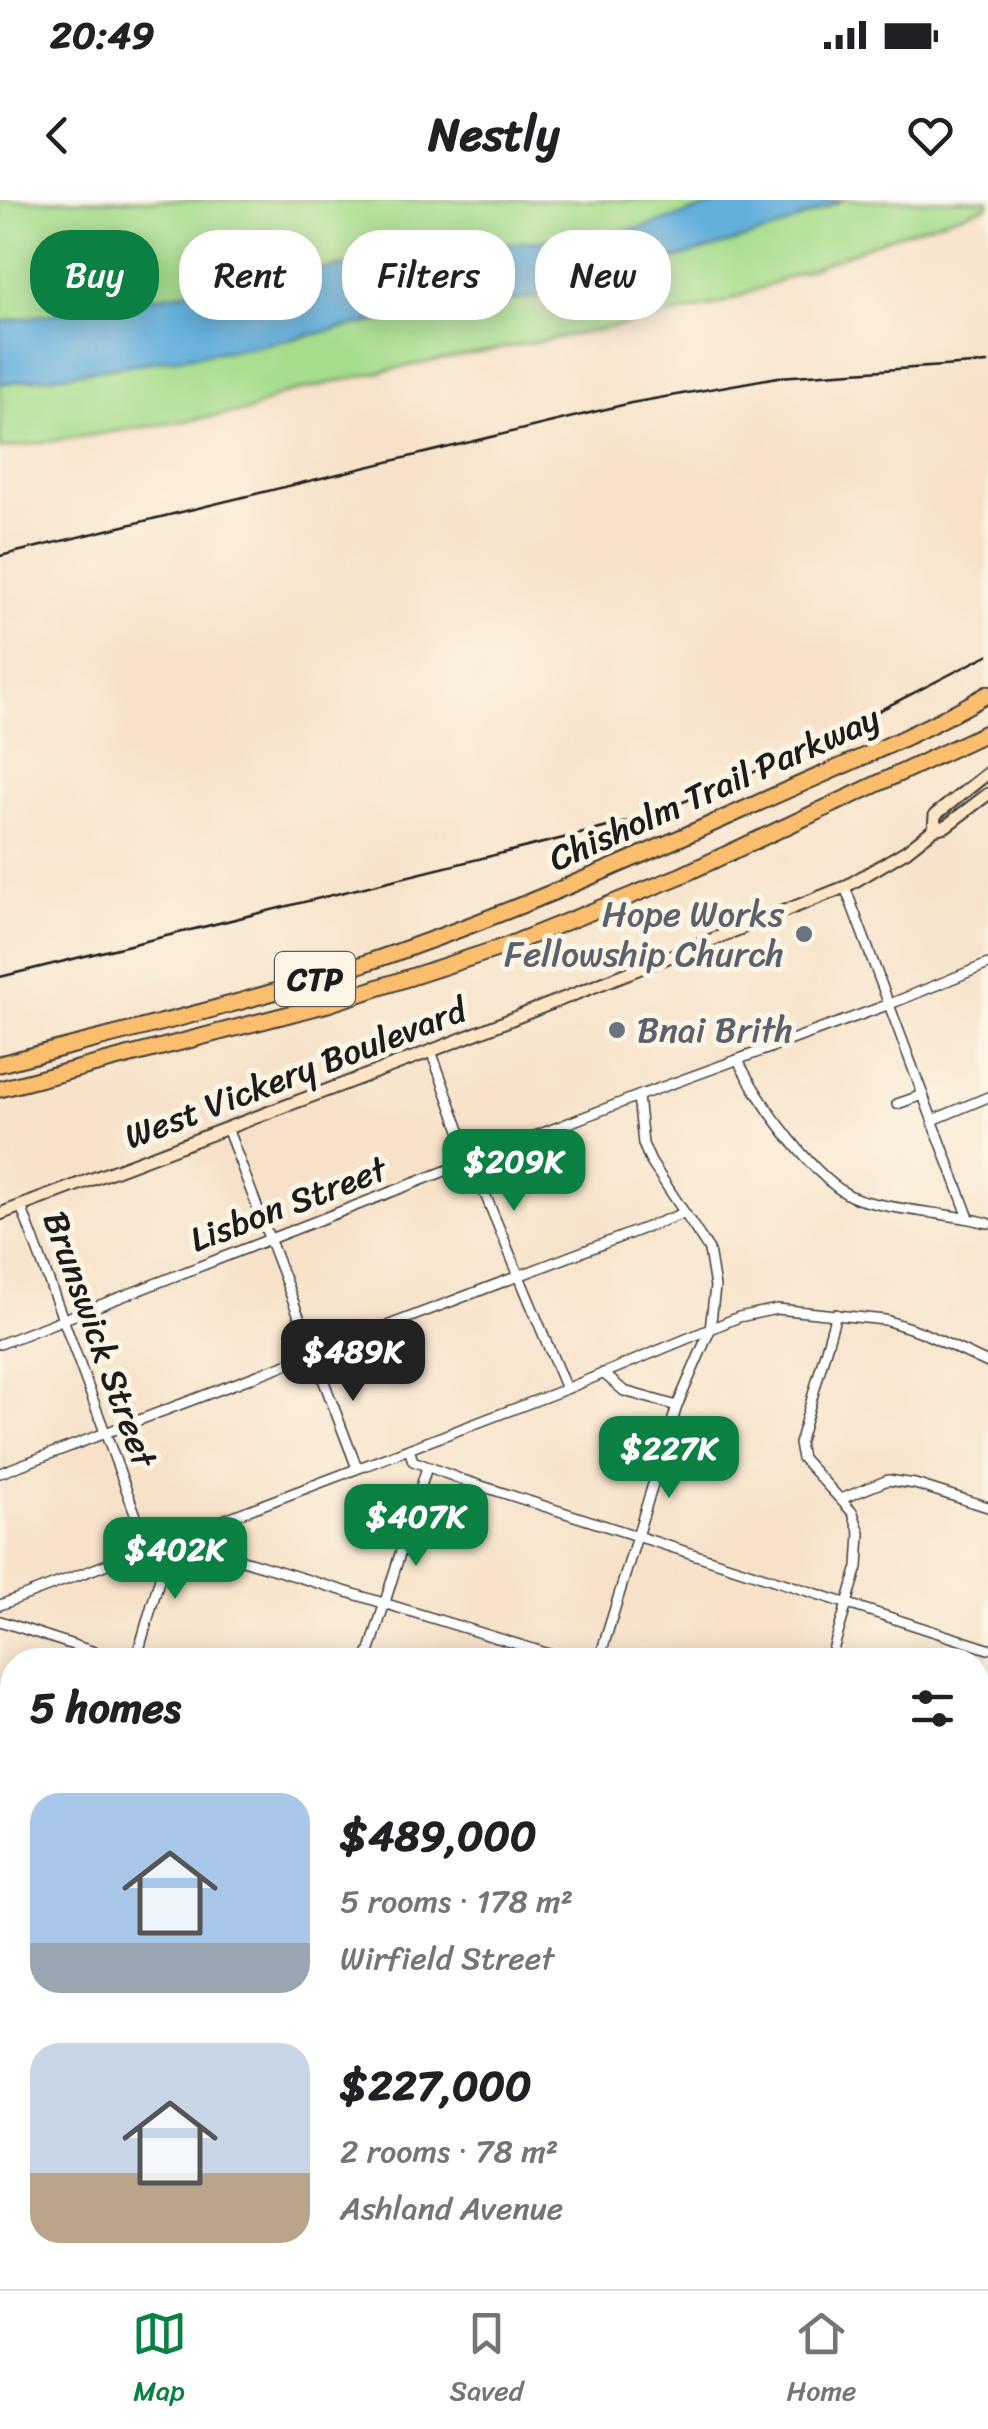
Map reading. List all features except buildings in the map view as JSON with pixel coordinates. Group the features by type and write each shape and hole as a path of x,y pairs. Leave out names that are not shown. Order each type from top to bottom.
{"highway":[{"name":"Chisholm Trail Parkway","path":"0,1064 329,975 479,922 701,829 934,723 988,694"},
{"name":"Chisholm Trail Parkway","path":"0,1089 346,999 506,946 734,851 988,732"}],"main road":[{"name":"West Vickery Boulevard","path":"934,829 936,815 988,773"},
{"name":"West Vickery Boulevard","path":"0,1214 431,1052 845,888 984,799"}],"street":[{"path":"845,888 970,1218"},
{"name":"Lisbon Street","path":"0,1344 988,964"},
{"path":"431,1052 472,1164 566,1390"},
{"path":"738,1060 766,1107 838,1190 873,1202 988,1223"},
{"path":"897,1104 924,1095"},
{"path":"603,1648 677,1406 710,1330 716,1287 713,1265 700,1234 662,1182 644,1144 638,1096"},
{"path":"933,1120 988,1098"},
{"path":"227,1128 357,1468"},
{"name":"Brunswick Street","path":"21,1206 152,1546"},
{"path":"0,1473 684,1213"},
{"path":"0,1605 566,1390 739,1317 777,1309 902,1326 988,1363"},
{"path":"834,1648 861,1544 857,1520 802,1458 799,1444 836,1314"},
{"path":"603,1373 624,1391 677,1406"},
{"path":"409,1450 413,1461 427,1467 982,1648"},
{"path":"371,1648 427,1467"},
{"path":"840,1500 888,1480 916,1484 988,1507"},
{"path":"200,1529 217,1551 530,1648"},
{"path":"139,1648 163,1567 152,1546"},
{"path":"0,1621 82,1648"}],"green space":[{"path":"0,200 988,200 988,206 893,236 720,304 671,315 671,230 535,230 535,320 651,320 398,368 279,395 250,411 0,449"}],"water":[{"path":"731,200 843,200 772,231 671,260 671,230 629,230"},
{"path":"535,241 535,297 515,300 515,243"},
{"path":"342,266 342,320 385,320 253,347 0,384 0,322 30,317 159,320 159,296 179,293 179,320 322,320 322,270"}],"railway":[{"path":"0,556 631,403 778,377 988,363"},
{"path":"0,977 624,823 764,768 988,655"}],"place":[{"name":"Hope Works Fellowship Church","path":"804,934"},
{"name":"Bnai Brith","path":"617,1030"}]}
